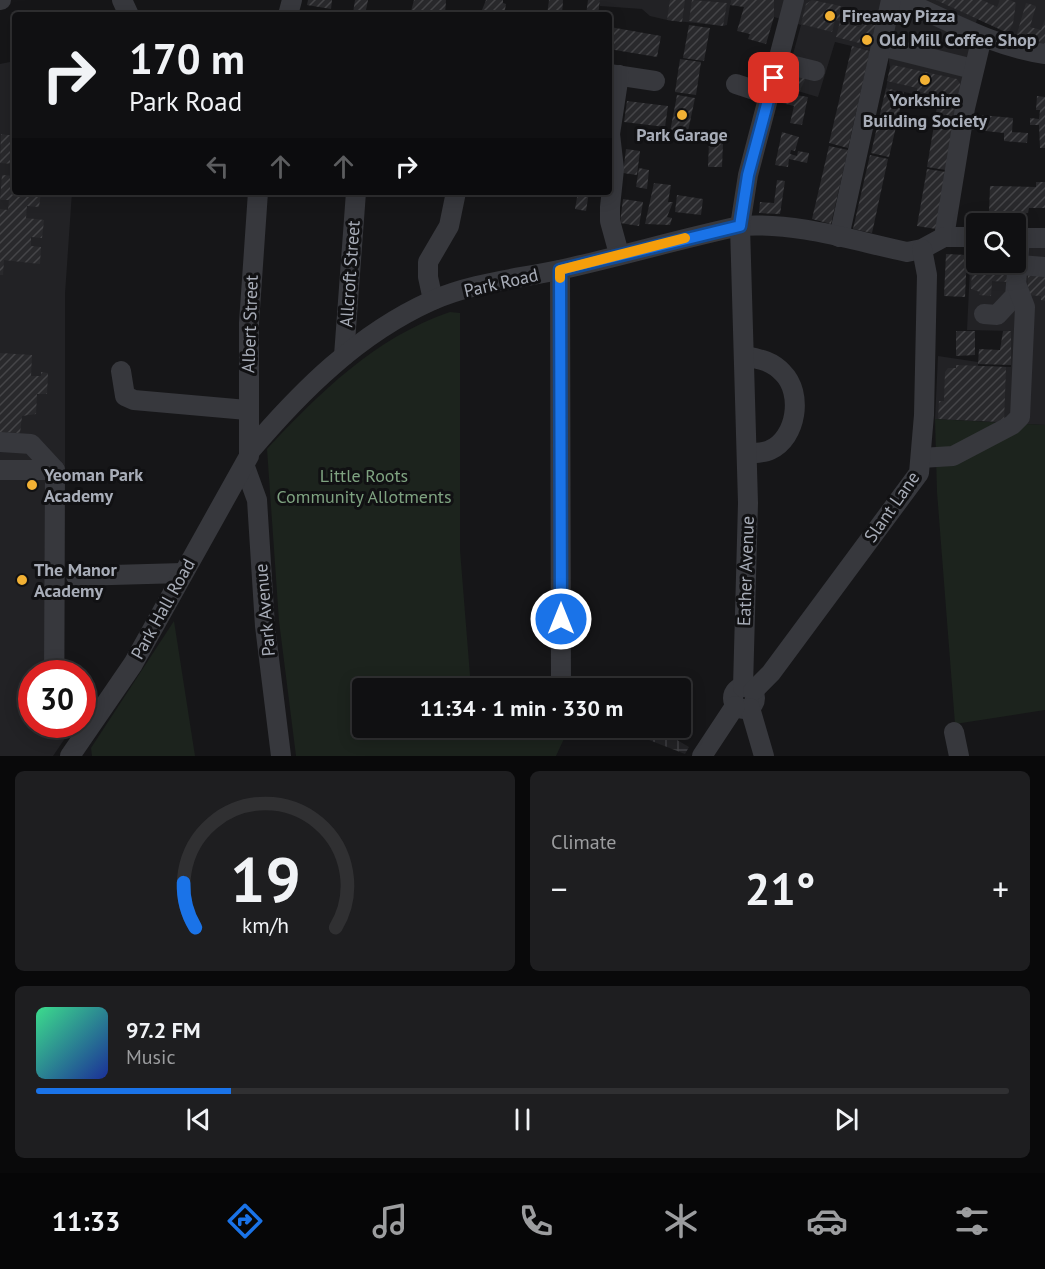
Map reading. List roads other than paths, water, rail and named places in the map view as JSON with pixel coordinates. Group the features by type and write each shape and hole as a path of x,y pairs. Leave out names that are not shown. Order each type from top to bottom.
{"street":[{"name":"Eather Avenue","path":"764,756 745,698 747,454 740,226 748,175 794,0"},
{"path":"839,237 891,0"},
{"path":"901,0 1008,47 1045,54"},
{"path":"944,237 972,69 982,37"},
{"path":"881,46 972,69"},
{"path":"778,62 815,71"},
{"path":"612,104 614,75 655,81"},
{"path":"736,84 769,95"},
{"path":"612,152 614,169 612,188"},
{"name":"Albert Street","path":"248,458 249,323 258,195"},
{"name":"Allcroft Street","path":"344,356 356,195"},
{"path":"433,300 428,277 428,262 449,226 455,195"},
{"path":"611,195 610,222 619,254"},
{"name":"Park Road","path":"248,458 305,390 374,333 433,300 476,285 560,270 740,226 769,224 809,229 907,252 922,249 944,237 966,237"},
{"path":"1026,238 1045,238"},
{"name":"Slant Lane","path":"702,756 745,698 771,673 919,473 927,275 922,249"},
{"path":"1026,265 1045,267"},
{"path":"560,270 561,678"},
{"path":"984,314 997,315 1010,303 1017,286 1019,273"},
{"path":"921,458 953,456 1011,425 1020,417 1025,307 1017,286"},
{"path":"745,356 769,361 784,373 792,388 795,409 784,439 770,450 747,454"},
{"path":"121,371 124,396 134,400 247,410"},
{"path":"0,442 31,444 56,470 54,660"},
{"name":"Park Hall Road","path":"96,713 133,664 248,458"},
{"name":"Park Avenue","path":"248,458 257,500 265,626 281,756"},
{"path":"0,470 56,470"},
{"path":"76,576 183,573"},
{"path":"954,732 959,756"},
{"name":"Park Hall Road","path":"70,756 80,738"}],"place":[{"name":"Fireaway Pizza","path":"830,16"},
{"name":"Old Mill Coffee Shop","path":"867,40"},
{"name":"Yorkshire Building Society","path":"925,80"},
{"name":"Park Garage","path":"682,115"},
{"name":"Yeoman Park Academy","path":"32,485"},
{"name":"The Manor Academy","path":"22,580"}],"park label":[{"name":"Little Roots Community Allotments","path":"364,486"}]}
